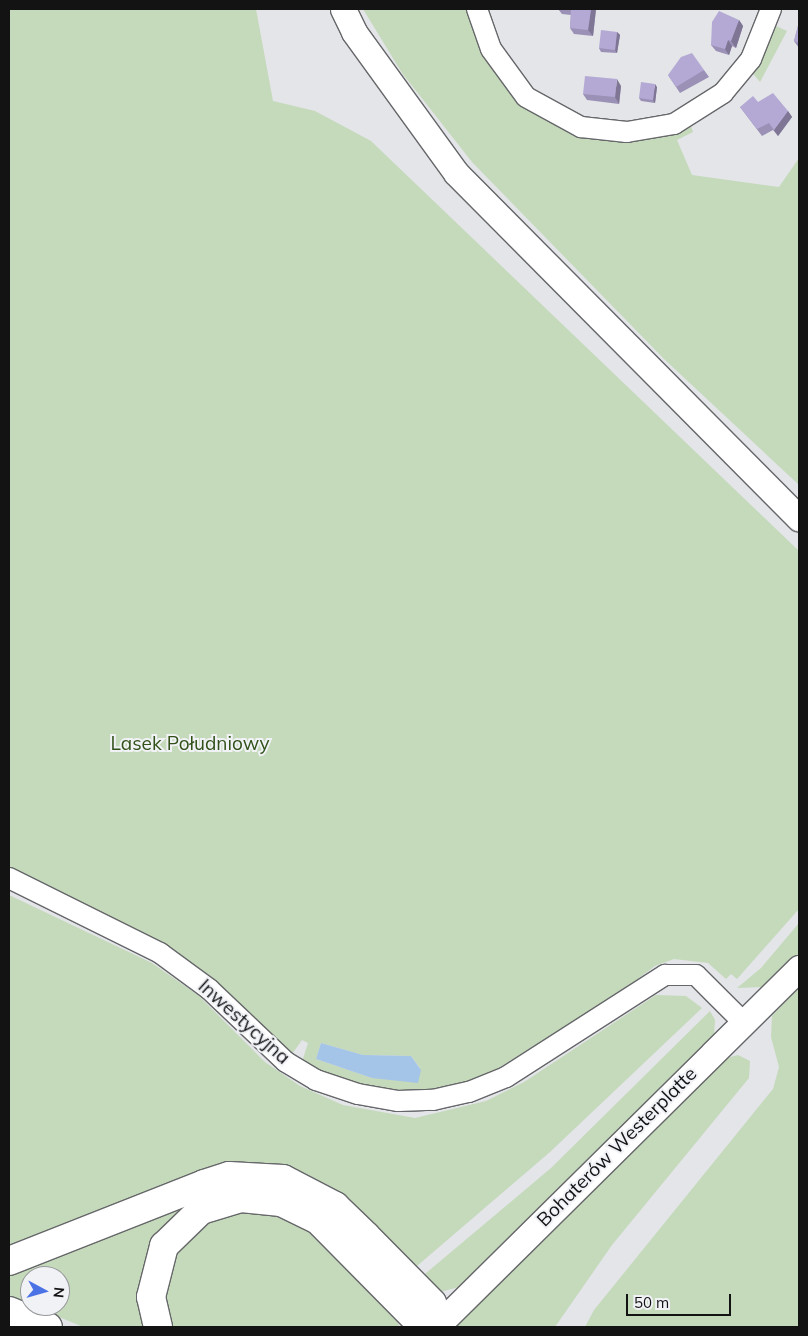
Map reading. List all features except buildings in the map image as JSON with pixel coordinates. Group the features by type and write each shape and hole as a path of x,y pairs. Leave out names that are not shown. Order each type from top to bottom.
{"highway":[{"path":"9,1261 204,1184 229,1176 283,1179 335,1206 432,1303 437,1326"},
{"path":"158,1327 152,1297 164,1246 201,1210 251,1198 298,1207 318,1220 416,1318 437,1326"},
{"path":"9,1311 48,1327"}],"main road":[{"path":"343,9 354,32 456,173 799,519"},
{"name":"Bohaterów Westerplatte","path":"437,1326 799,968"}],"street":[{"path":"477,9 490,49 526,97 581,127 627,132 674,124 724,93 751,59 771,9"},
{"name":"Inwestycyjna","path":"9,878 160,953 210,989 286,1062 316,1080 358,1094 407,1101 469,1092 506,1077 665,975 696,975 743,1022"}],"green space":[{"name":"Lasek Południowy","path":"9,9 256,9 273,101 315,111 371,141 799,551 799,909 737,979 731,974 726,979 708,963 674,959 655,966 623,990 476,1082 434,1091 387,1093 331,1078 302,1062 308,1043 302,1040 292,1054 157,942 9,867","holes":["321,1043 363,1055 411,1056 420,1068 372,1078 316,1059"]},
{"path":"363,9 471,9 480,46 564,127 690,123 693,132 677,140 692,175 779,187 799,158 799,485 664,359 472,162 402,73"},
{"path":"776,26 787,31 760,82 750,70"},
{"path":"9,895 152,963 199,996 265,1062 300,1086 343,1105 415,1118 486,1101 524,1082 656,995 686,996 702,1008 550,1152 410,1272 285,1170 9,1251"},
{"path":"799,923 799,953 762,987 737,988 761,968"},
{"path":"799,987 799,1327 585,1327 594,1310 773,1089 779,1067 771,1037 772,1016"},
{"path":"710,1011 715,1020 714,1036 459,1287 440,1292 419,1279 551,1168"},
{"path":"738,1055 750,1061 749,1078 612,1245 555,1327 454,1327 727,1058"},
{"path":"293,1199 182,1214 150,1327 83,1327 57,1316 70,1316 70,1266 20,1266 20,1301 9,1296 9,1269 178,1201"},
{"path":"233,1208 304,1219 397,1317 399,1327 166,1327 161,1302 168,1261 193,1228"}],"water":[{"path":"321,1043 363,1055 411,1056 421,1070 418,1083 372,1078 316,1059"}]}
